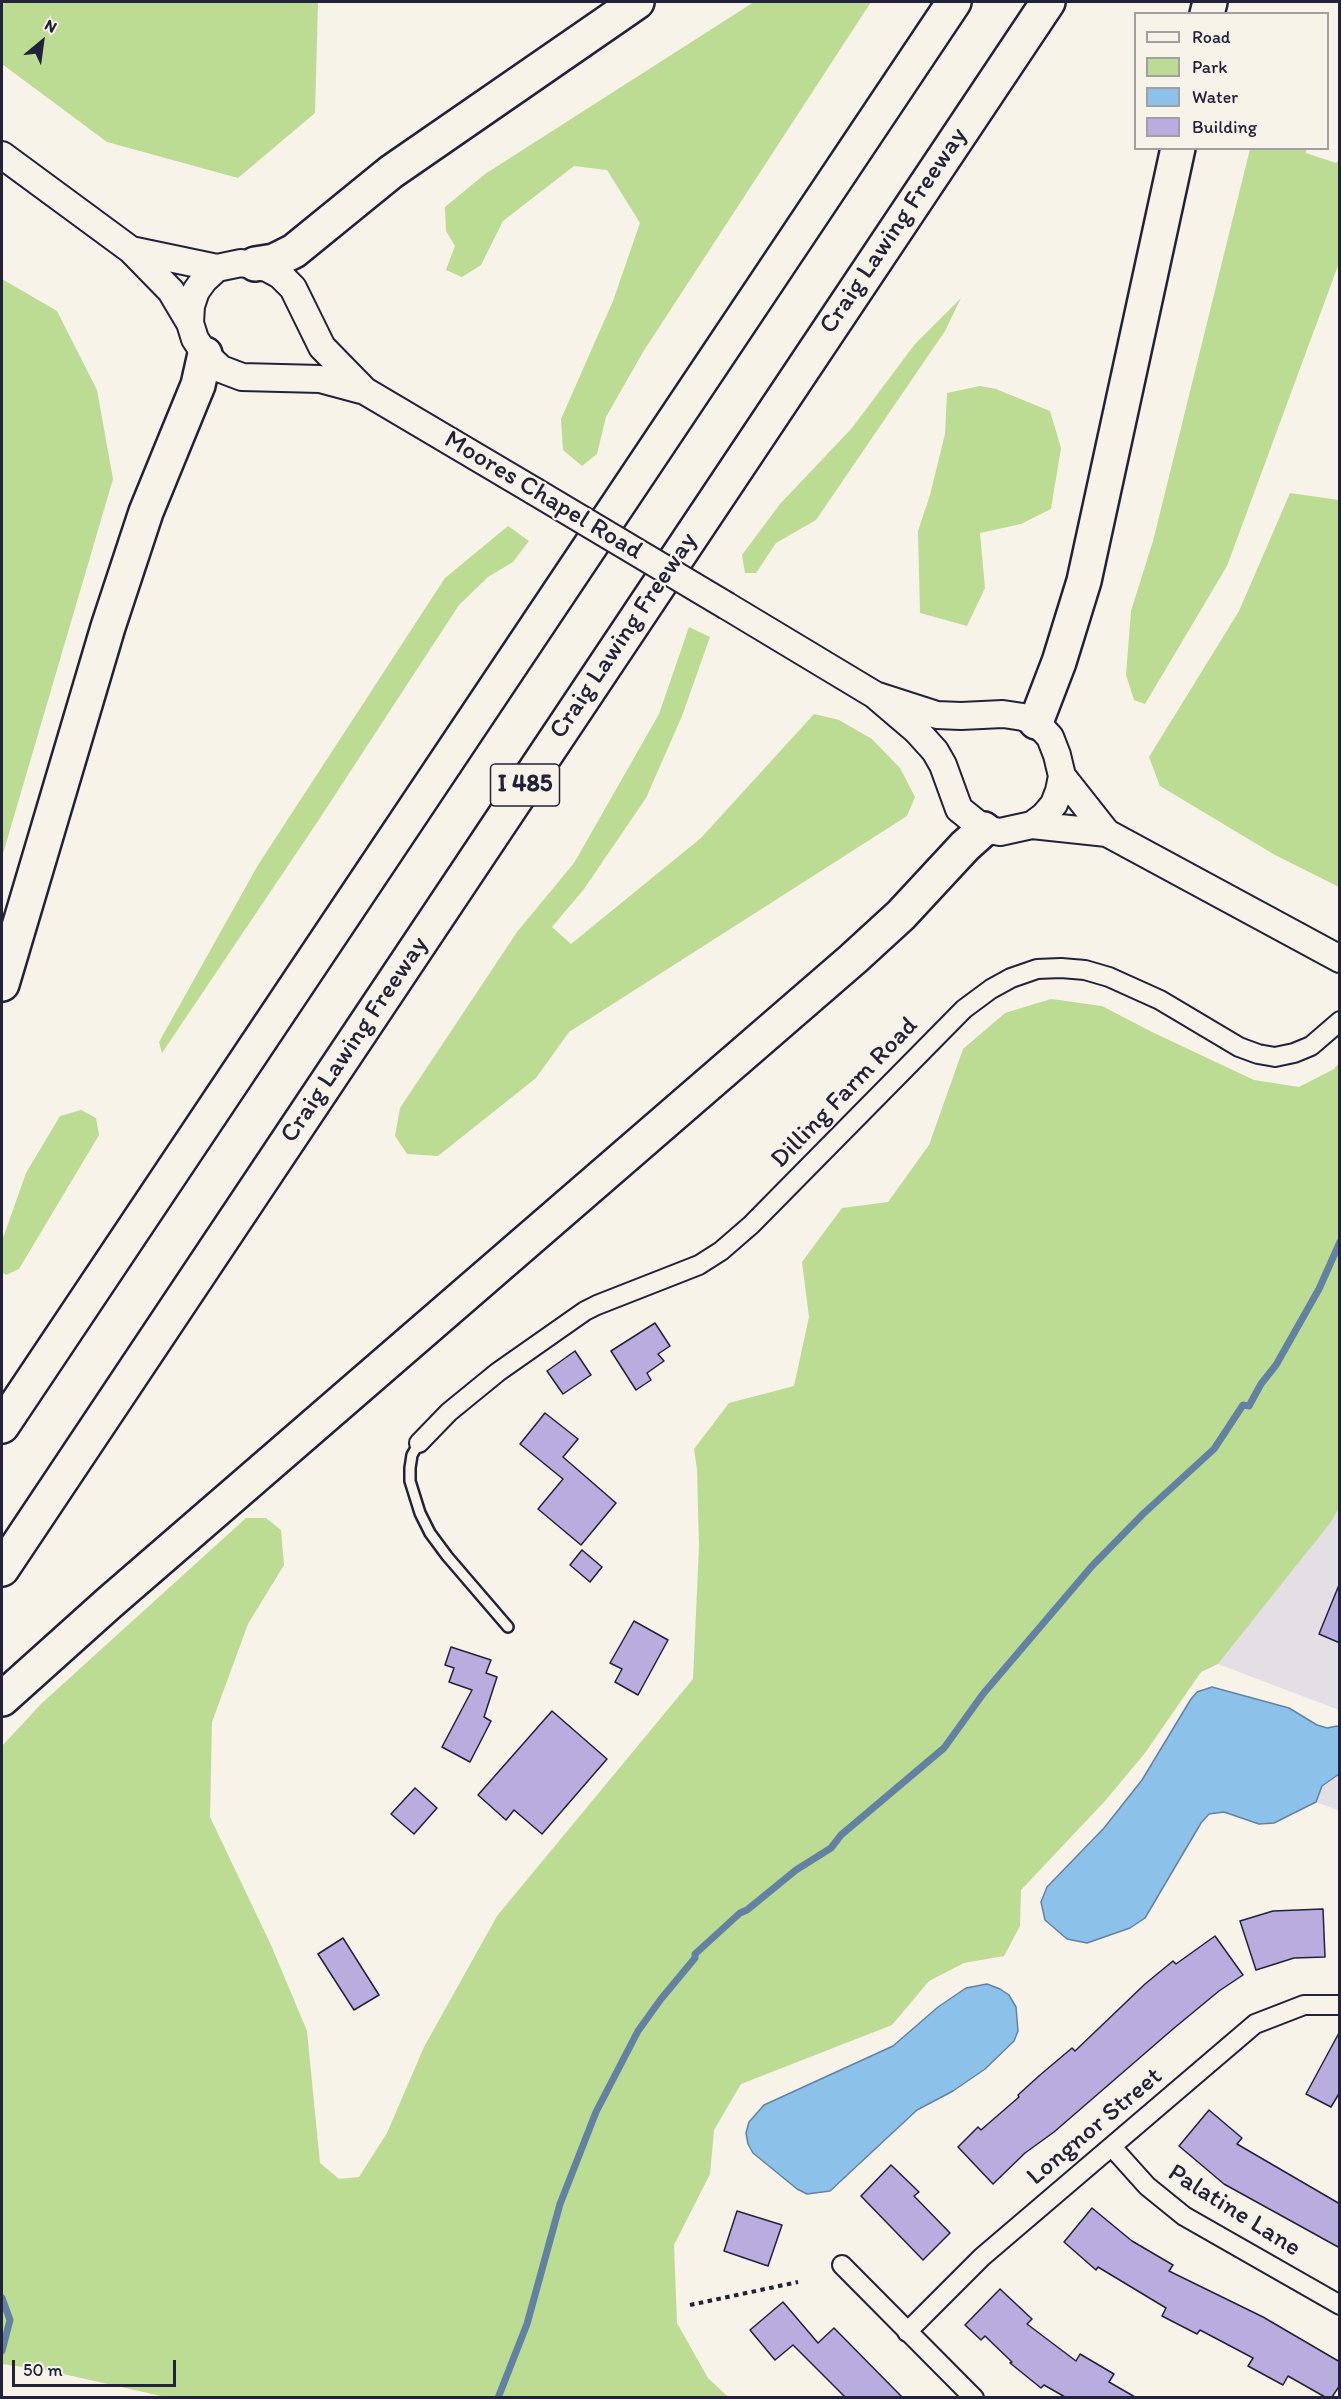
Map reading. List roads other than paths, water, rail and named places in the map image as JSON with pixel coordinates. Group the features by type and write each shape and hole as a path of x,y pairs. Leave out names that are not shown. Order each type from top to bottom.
{"highway":[{"path":"255,264 274,261 294,251 400,165 637,2"},
{"path":"2,1426 954,2"},
{"name":"Craig Lawing Freeway","path":"2,1569 1048,2"},
{"path":"1036,722 1059,662 1084,580 1178,150"},
{"path":"2,984 108,627 146,512 198,385 205,354"},
{"path":"2,1699 109,1603 853,959 901,915 965,846 984,829"}],"main road":[{"name":"Moores Chapel Road","path":"2,155 131,250 171,291 190,323 195,339 205,354 221,369 242,378 320,379 364,391 875,695 916,730 935,751 943,765 959,809 984,829"},
{"name":"Moores Chapel Road","path":"131,250 217,268 241,263 255,264 280,275 293,288 322,347 364,391"},
{"path":"190,323 191,306 196,291 217,268"},
{"name":"Moores Chapel Road","path":"875,695 937,714 961,716 1003,714 1036,722"},
{"path":"1032,825 1054,804 1062,776 1050,737 1036,722"},
{"path":"1062,776 1107,833"},
{"path":"984,829 1000,832 1032,825 1107,833 1340,959"}],"street":[{"name":"Dilling Farm Road","path":"419,1443 449,1412 498,1372 585,1311 699,1265 721,1251 751,1225 964,1009 991,989 1011,978 1037,969 1061,968 1085,970 1109,977 1160,1000 1239,1047 1275,1057 1311,1046 1340,1021"},
{"name":"Longnor Street","path":"908,2332 982,2257 1255,2024 1304,2005 1340,2005"},
{"name":"Palatine Lane","path":"1112,2147 1147,2186 1184,2216 1340,2306"},
{"path":"842,2265 974,2397"}],"lane":[{"path":"419,1443 412,1455 410,1468 420,1514 430,1533 447,1556 507,1627"}],"water":[{"path":"1212,1687 1289,1708 1317,1725 1340,1728 1339,1774 1322,1786 1316,1802 1274,1823 1259,1824 1224,1812 1209,1814 1201,1823 1145,1918 1130,1928 1087,1943 1067,1939 1045,1920 1041,1902 1047,1887 1104,1828 1142,1780 1191,1699 1197,1692"},
{"path":"987,1984 1009,1995 1016,2007 1018,2031 1014,2041 985,2069 953,2091 917,2110 830,2191 807,2194 797,2189 753,2153 746,2133 749,2122 764,2105 893,2046 938,2007 966,1988"}],"waterway":[{"path":"498,2398 527,2324 560,2204 596,2112 638,2031 661,1999 695,1958 695,1954 740,1913 747,1910 796,1870 831,1848 841,1835 944,1748 983,1694 1092,1566 1143,1514 1214,1449 1243,1405 1249,1406 1261,1384 1276,1365 1319,1289 1340,1242"},
{"path":"2,2298 10,2320 2,2351"}]}
